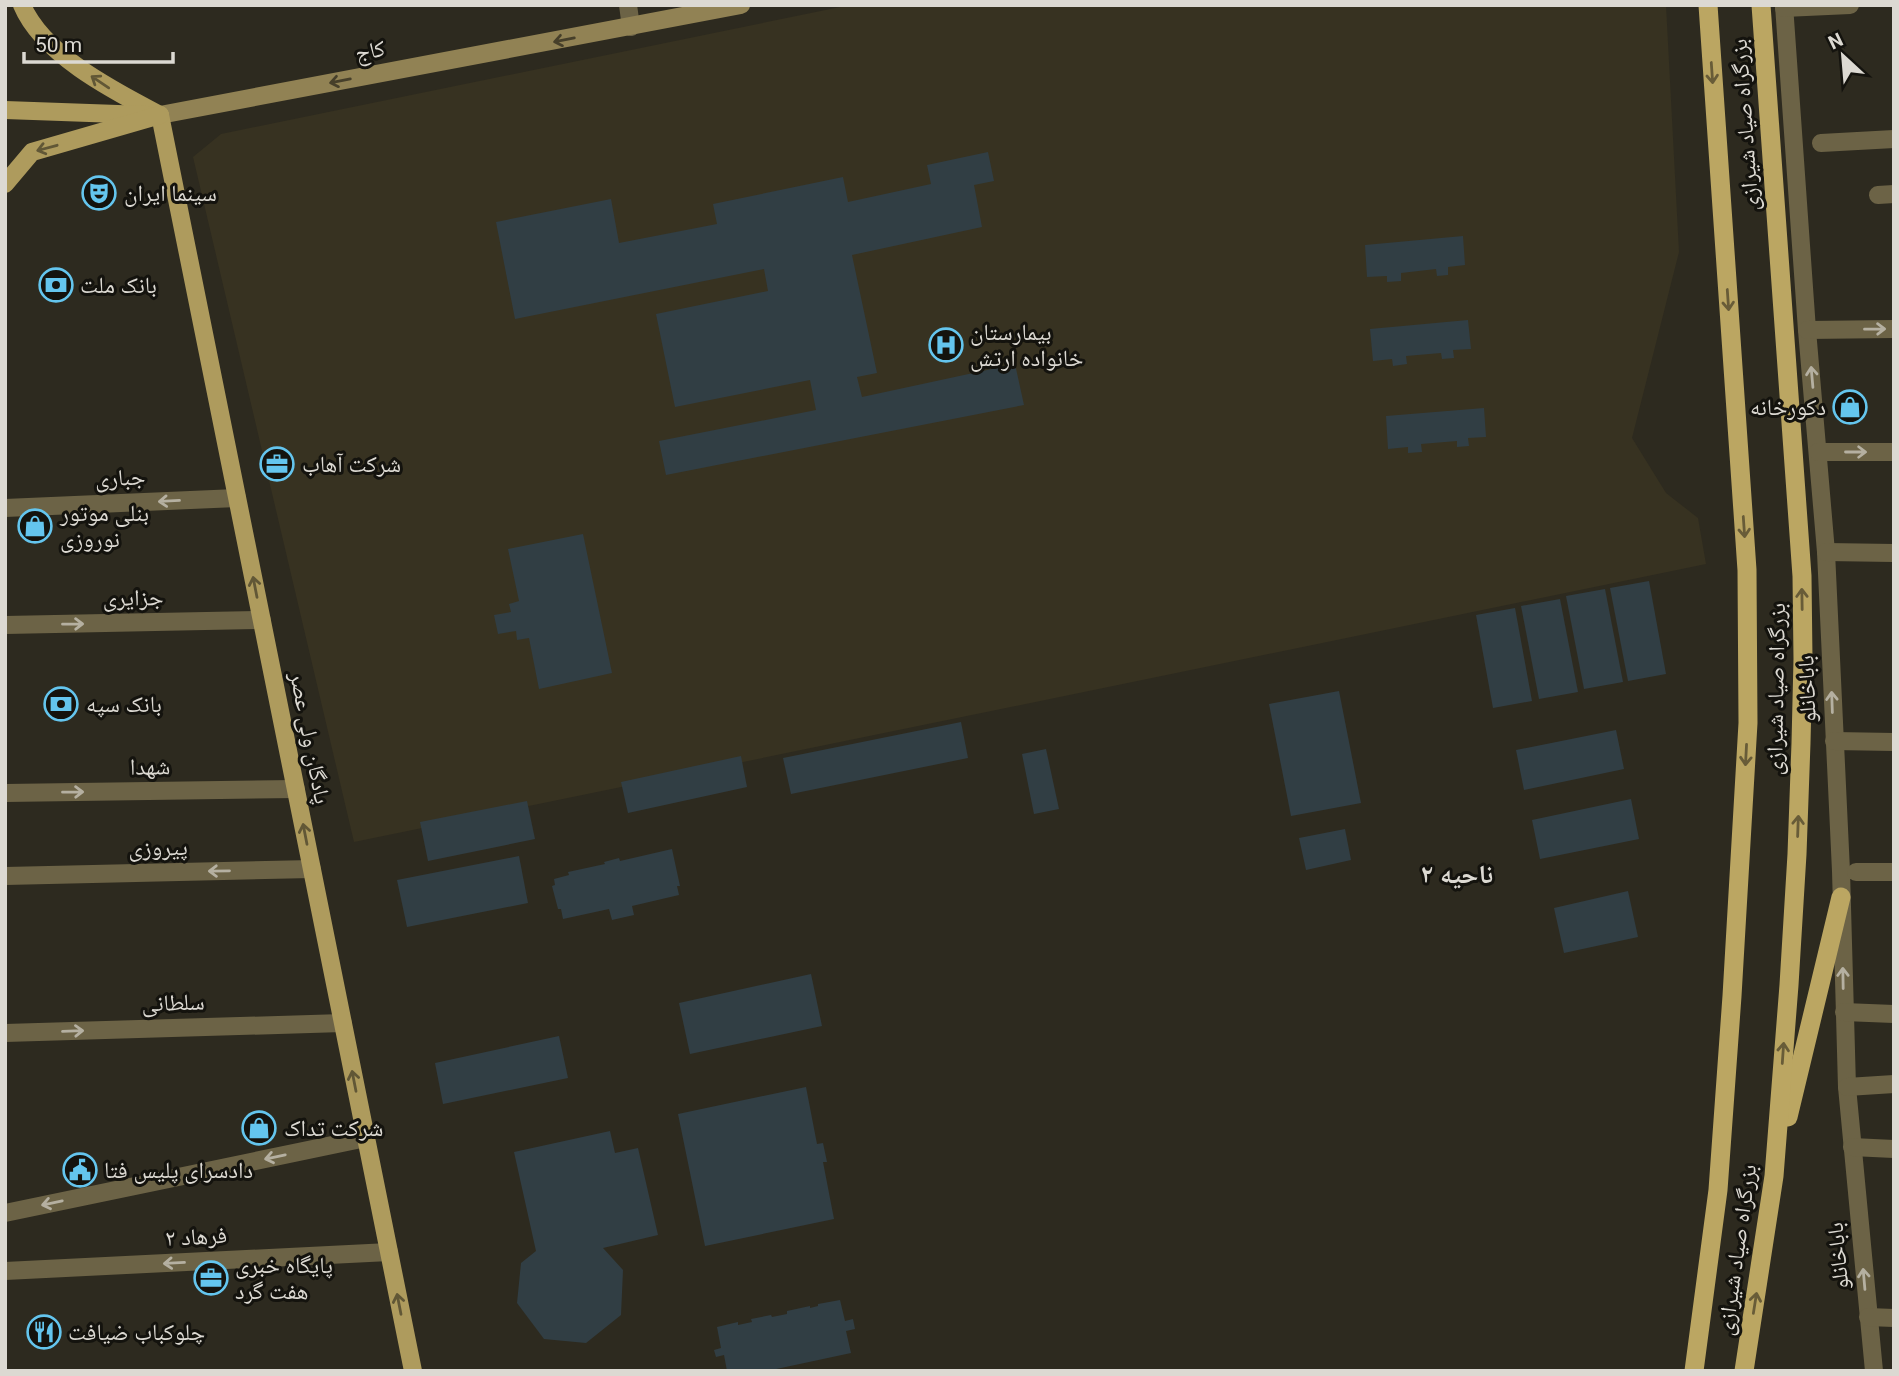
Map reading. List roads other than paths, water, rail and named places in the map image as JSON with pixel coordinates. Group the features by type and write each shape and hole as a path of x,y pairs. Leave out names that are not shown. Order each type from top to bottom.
{"highway":[{"name":"بزرگراه صیاد شیرازی","path":"1694,1371 1718,1190 1748,723 1747,570 1707,5"},
{"name":"بزرگراه صیاد شیرازی","path":"1744,1371 1774,1176 1797,854 1803,659 1802,576 1761,5"},
{"path":"1774,1176 1841,897"}],"main road":[{"path":"22,5 38,31 60,53 108,87 160,115"},
{"name":"کاج","path":"5,110 160,115 741,5"},
{"path":"5,184 32,152 160,115"},
{"name":"پادگان ولی عصر","path":"160,115 413,1371"}],"street":[{"path":"628,5 631,27"},
{"path":"1784,7 1850,5"},
{"name":"باباخانلو","path":"1784,7 1826,552 1847,1087 1874,1371"},
{"path":"1821,143 1894,139"},
{"path":"1807,330 1894,329"},
{"path":"1818,452 1894,452"},
{"name":"جباری","path":"5,508 237,498"},
{"path":"1826,552 1894,553"},
{"name":"جزایری","path":"5,625 261,620"},
{"path":"1834,741 1894,741"},
{"name":"شهدا","path":"5,793 296,789"},
{"name":"پیروزی","path":"5,876 312,869"},
{"path":"1856,872 1894,872"},
{"path":"1844,1012 1894,1014"},
{"name":"سلطانی","path":"5,1033 342,1023"},
{"path":"1847,1087 1894,1084"},
{"path":"5,1213 366,1138"},
{"path":"1852,1147 1894,1149"},
{"name":"فرهاد ۲","path":"5,1271 389,1252"},
{"path":"1868,1317 1894,1318"}],"place":[{"name":"سینما ایران","path":"99,193"},
{"name":"بانک ملت","path":"56,285"},
{"name":"بیمارستان خانواده ارتش","path":"946,345"},
{"name":"دکورخانه","path":"1850,407"},
{"name":"شرکت آهاب","path":"277,464"},
{"name":"بنلی موتور نوروزی","path":"35,526"},
{"name":"بانک سپه","path":"61,704"},
{"name":"شرکت تداک","path":"259,1128"},
{"name":"دادسرای پلیس فتا","path":"80,1170"},
{"name":"پایگاه خبری هفت گرد","path":"211,1278"},
{"name":"چلوکباب ضیافت","path":"44,1332"}],"district":[{"name":"ناحیه ۲","path":"1457,874"}]}
